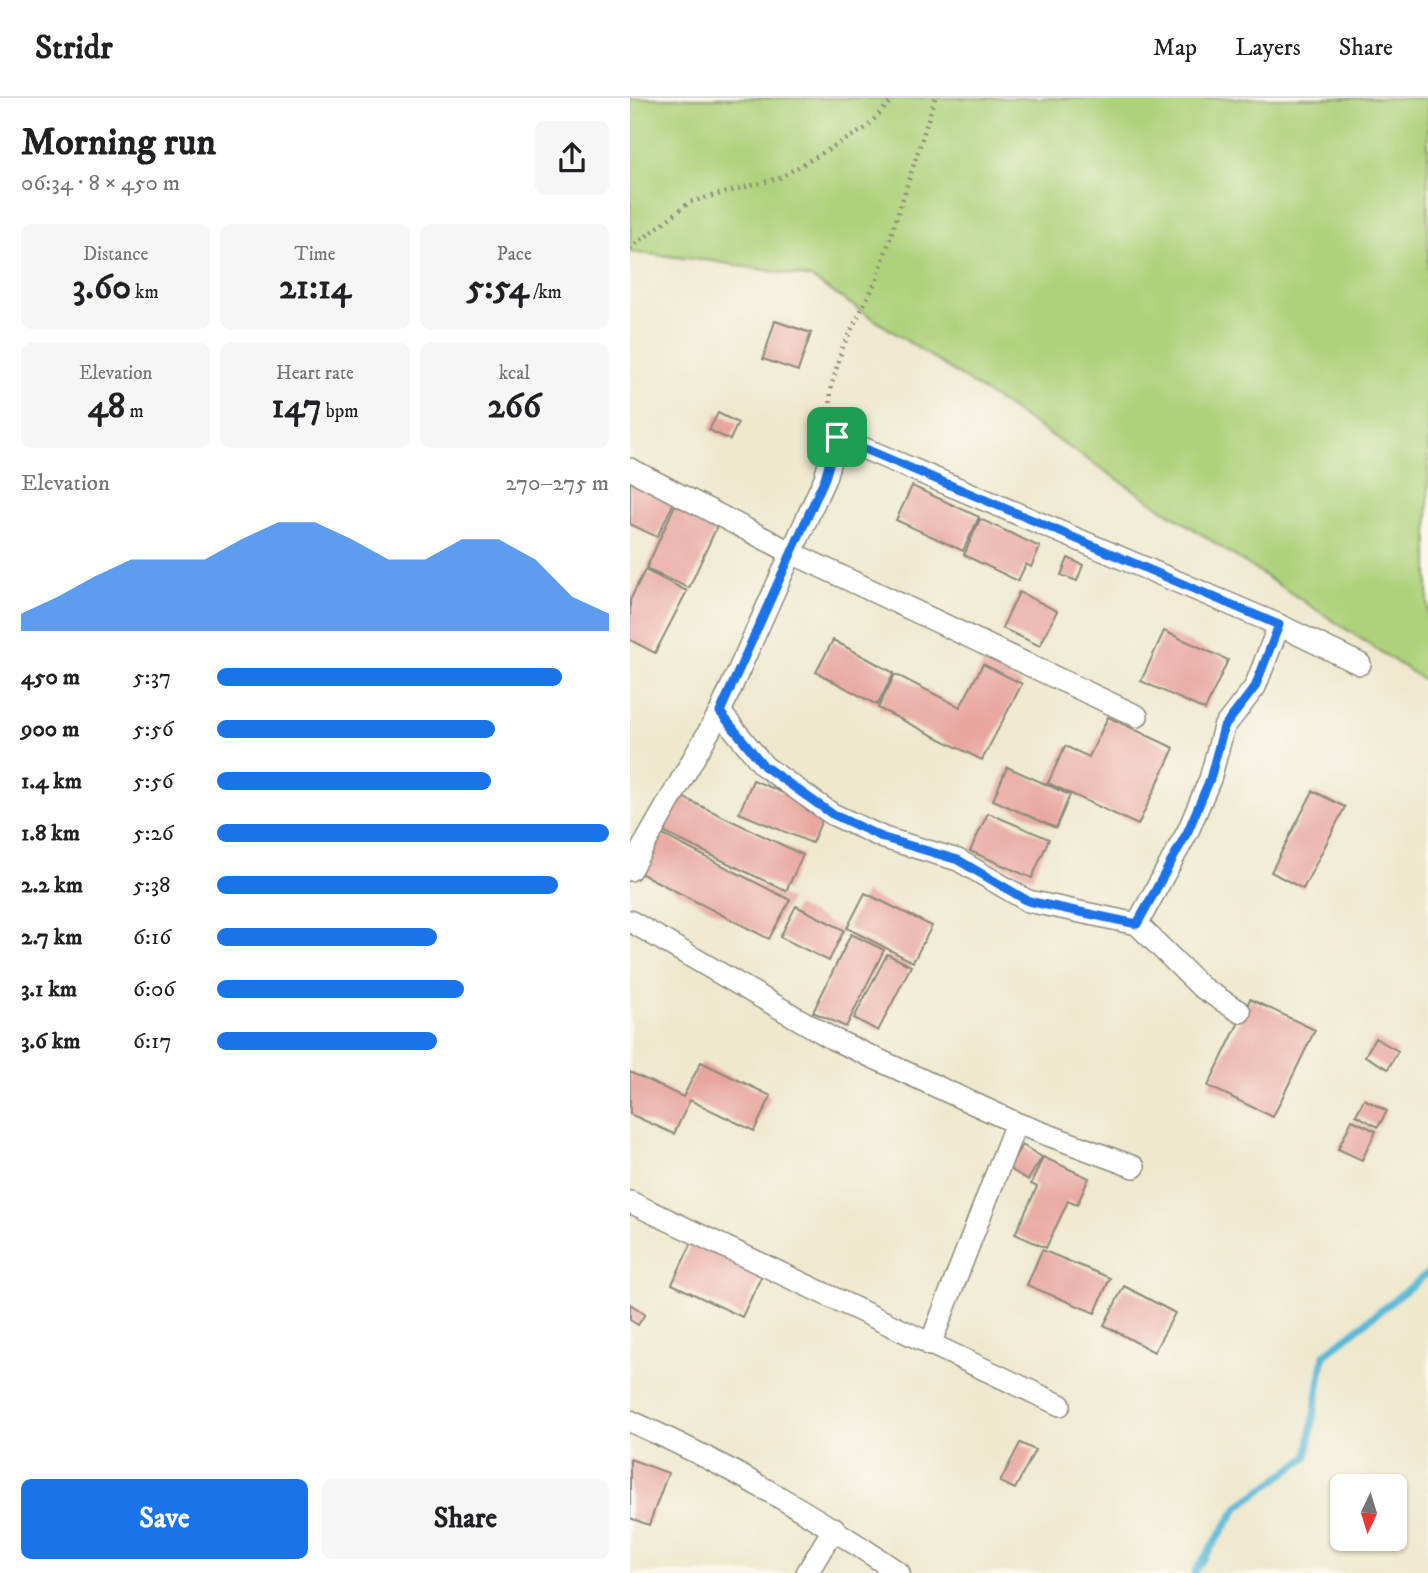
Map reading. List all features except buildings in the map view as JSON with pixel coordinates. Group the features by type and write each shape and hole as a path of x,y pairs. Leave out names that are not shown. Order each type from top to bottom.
{"street":[{"path":"630,870 720,712 825,478 837,437 1279,625 1360,664"},
{"path":"630,469 792,553 1138,716"},
{"path":"1137,924 1188,831 1210,779 1224,727 1255,687 1279,625"},
{"path":"720,712 764,766 832,814 884,838 958,860 1028,901 1137,924 1201,987 1240,1012"},
{"path":"630,921 833,1039 1016,1123 1134,1167"},
{"path":"930,1345 1016,1123"},
{"path":"630,1202 1060,1405"},
{"path":"630,1421 710,1456 834,1528 899,1573"},
{"path":"807,1573 834,1528"}],"path":[{"path":"630,249 690,202 779,178 866,128 894,98"},
{"path":"837,437 830,418 831,387 843,346 877,279 935,98"}],"green space":[{"path":"630,98 1428,98 1428,683 811,278 712,261 630,252"}],"waterway":[{"path":"1194,1573 1239,1506 1307,1457 1324,1355 1428,1273"}],"route":[{"path":"837,437 1279,625 1255,687 1224,727 1210,779 1188,831 1137,924 1028,901 958,860 884,838 832,814 764,766 720,712 825,478 837,437"}]}
